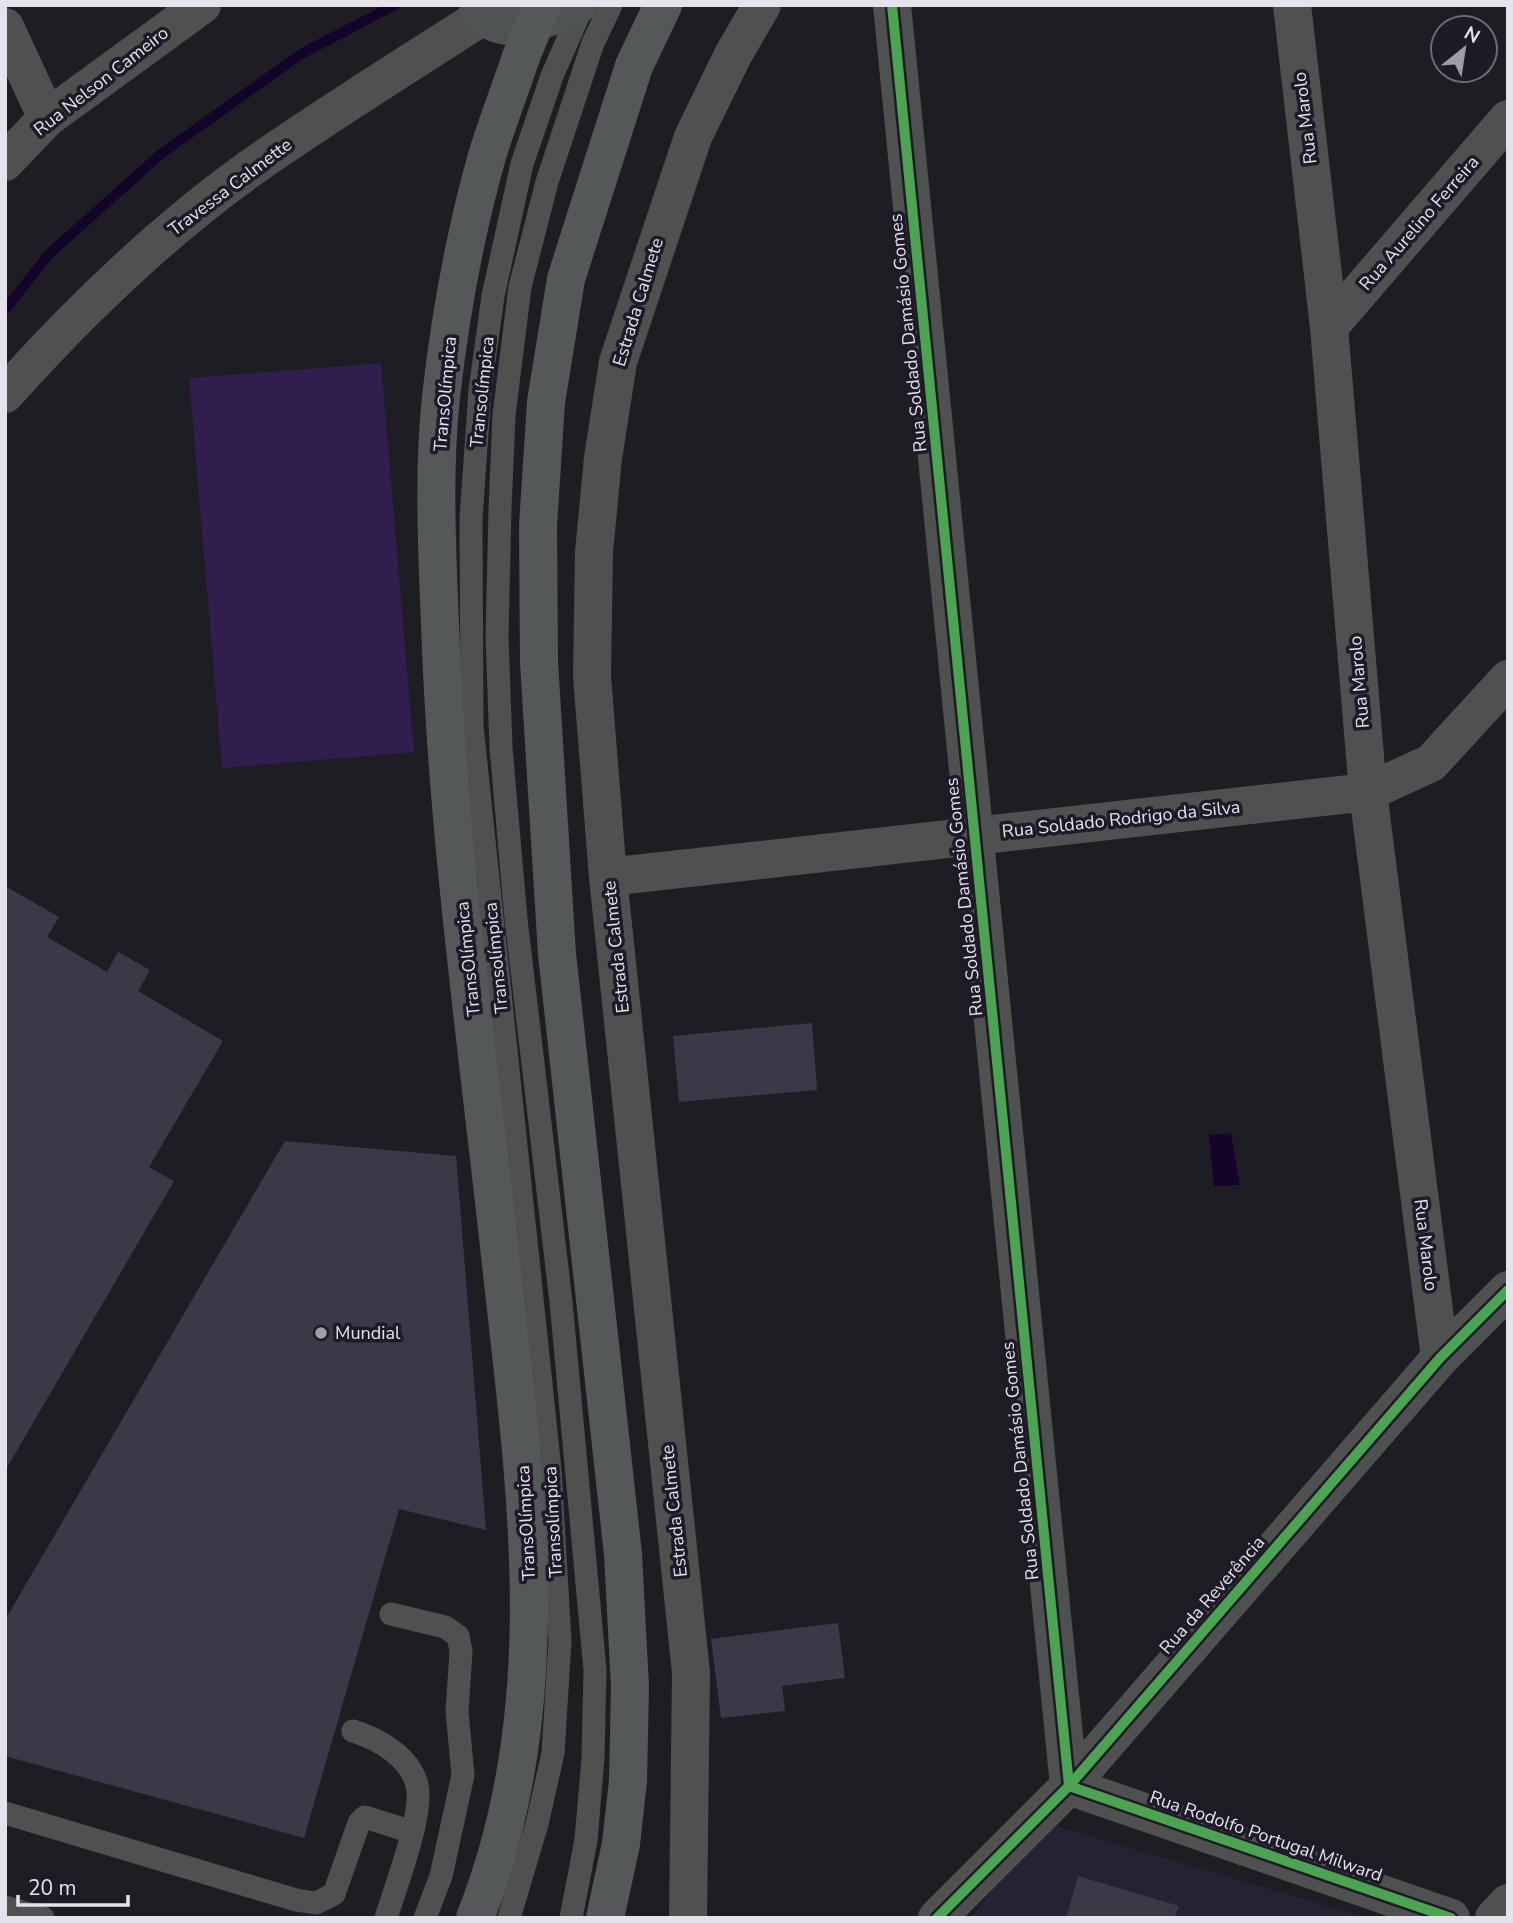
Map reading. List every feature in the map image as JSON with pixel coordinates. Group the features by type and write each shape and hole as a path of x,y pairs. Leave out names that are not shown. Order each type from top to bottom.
{"highway":[{"name":"TransOlímpica","path":"475,1918 506,1829 517,1761 531,1623 526,1494 444,735 436,531 441,401 455,299 487,156 537,66 542,5"},
{"path":"605,1918 621,1844 628,1781 630,1687 623,1554 557,954 538,662 538,526 546,402 566,279 634,66 663,5"}],"street":[{"name":"Rua Nelson Cameiro","path":"5,162 47,118 202,5"},
{"path":"481,10 496,24 532,25 580,5"},
{"name":"Estrada Calmete","path":"688,1918 691,1673 608,877 592,662 594,552 603,458 618,362 651,256 694,137 733,55 762,5"},
{"name":"Rua Soldado Damásio Gomes","path":"892,5 1069,1786"},
{"name":"Rua Marolo","path":"1292,5 1329,327 1368,792 1440,1358"},
{"name":"Travessa Calmette","path":"5,394 75,316 161,239 263,159 481,10"},
{"path":"5,27 47,118"},
{"name":"Rua Aurelino Ferreira","path":"1329,327 1508,119"},
{"name":"Rua Soldado Rodrigo da Silva","path":"608,877 1368,792 1431,763 1508,679"},
{"name":"Rua da Reverência","path":"937,1918 1069,1786 1440,1358 1508,1290"},
{"name":"Rua Rodolfo Portugal Milward","path":"1069,1786 1451,1918"},
{"path":"1494,1918 1508,1903"}],"lane":[{"name":"Transolímpica","path":"509,1918 537,1824 552,1753 560,1641 550,1470 471,726 471,519 480,390 493,296 522,164 537,66 580,5"},
{"name":"Transolímpica","path":"571,1918 588,1812 593,1758 595,1670 561,1302 516,919 500,748 497,636 504,415 520,287 547,182 593,43 611,5"},
{"path":"391,1614 445,1627 458,1636 461,1651 457,1712 463,1775 441,1876 425,1918"},
{"path":"353,1731 384,1744 408,1766 418,1787 412,1832 386,1918"},
{"path":"5,1813 296,1900 316,1903 334,1894 359,1823 365,1817 412,1832"},
{"path":"5,1907 43,1918"}],"shaded area":[{"path":"381,363 414,752 222,768 189,378"},
{"path":"1231,1133 1240,1185 1214,1186 1209,1135"},
{"path":"1045,1823 1369,1918 970,1918"}],"building":[{"path":"5,886 59,917 47,937 107,972 118,952 150,970 138,991 223,1041 149,1167 174,1181 5,1471"},
{"path":"812,1023 817,1090 679,1102 673,1036"},
{"name":"Mundial","path":"285,1141 456,1156 486,1530 399,1509 304,1838 5,1756 5,1620"},
{"path":"838,1623 845,1678 782,1686 785,1711 721,1718 711,1639"},
{"path":"1078,1876 1179,1906 1175,1918 1066,1918"}],"waterway":[{"path":"5,310 49,254 161,154 301,54 395,5"}],"cycle path":[{"path":"892,5 1069,1786"},
{"path":"937,1918 1069,1786 1440,1358 1508,1290"},
{"path":"1069,1786 1451,1918"}],"place":[{"name":"Mundial","path":"321,1333"}]}
